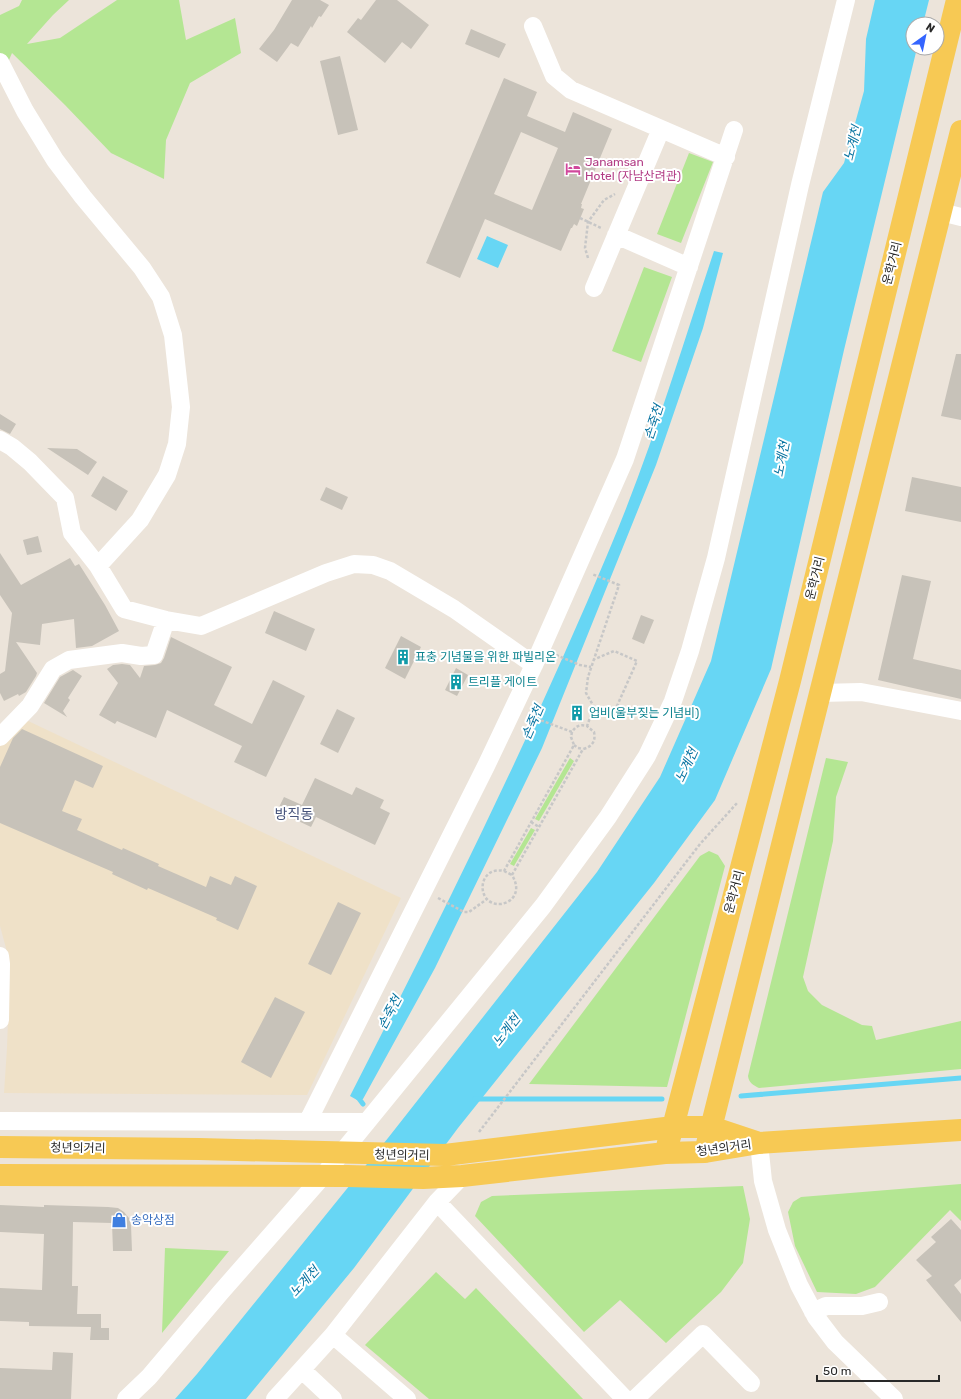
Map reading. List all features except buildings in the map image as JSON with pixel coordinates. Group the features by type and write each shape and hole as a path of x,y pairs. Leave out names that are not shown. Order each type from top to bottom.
{"main road":[{"name":"운학거리","path":"665,1153 790,681 957,0"},
{"path":"705,1152 820,693 951,215 961,132"},
{"name":"청년의거리","path":"0,1147 199,1149 364,1154 454,1154 673,1127 711,1127 759,1143"},
{"path":"759,1143 961,1130"},
{"name":"청년의거리","path":"0,1175 347,1176 423,1178 462,1176 665,1153 705,1152 759,1143"}],"street":[{"path":"126,1399 149,1377 322,1177 340,1153 543,906 608,818 647,756 673,701 690,651 716,558 800,185 846,0"},
{"path":"533,26 554,76 570,90 726,156"},
{"path":"0,62 25,111 55,160 83,197 142,268 161,297 173,335 181,408 177,444 167,475 140,520 98,566"},
{"path":"594,288 601,271 610,232 633,195 662,129"},
{"path":"308,1121 482,773 534,665 624,459 734,130"},
{"path":"610,232 689,267"},
{"path":"0,440 12,447 24,457 65,498 72,533 98,566 124,609 166,620 201,626 326,573 354,564 373,565 390,571 454,609 534,665"},
{"path":"0,737 30,706 53,668 69,660 122,652 142,656 154,655 166,620"},
{"path":"820,693 861,692 961,711"},
{"path":"0,956 2,964 0,1020"},
{"path":"0,1120 367,1122"},
{"path":"759,1143 763,1181 777,1230 799,1285 813,1312 835,1342 894,1399"},
{"path":"275,1399 333,1336 437,1202 462,1176"},
{"path":"437,1202 625,1399"},
{"path":"813,1312 826,1306 862,1306 879,1302"},
{"path":"635,1399 703,1334 751,1384"},
{"path":"333,1336 407,1399"},
{"path":"302,1370 333,1399"}],"path":[{"path":"601,271 589,259 585,248 588,222 604,200 613,194 633,195"},
{"path":"580,218 610,232"},
{"path":"594,575 619,585 594,659 586,693 594,706 613,715 637,661 614,652 594,659"},
{"path":"559,657 580,665 592,667"},
{"path":"588,726 594,706"},
{"path":"532,718 572,732"},
{"path":"512,876 583,749 592,745 595,737 594,732 588,726 578,725 574,728 571,737 574,745 583,749"},
{"path":"504,871 574,745"},
{"path":"454,1154 499,1106 700,844 741,799"},
{"path":"531,822 539,827"},
{"path":"493,871 504,871 512,876 515,881 515,894 511,900 498,904 487,899 483,893 482,886 488,874 493,871"},
{"path":"443,901 464,912 469,912 487,899"}],"shaded area":[{"path":"24,719 401,898 307,1095 4,1093 10,963 0,926 0,745"}],"green space":[{"path":"22,0 69,0 53,15 27,44 60,38 117,0 179,0 186,40 235,18 241,53 190,83 166,140 164,179 111,153 12,53 0,81 0,15 19,6"},
{"path":"689,153 713,162 681,243 657,234"},
{"path":"644,267 672,277 641,362 612,351"},
{"path":"570,758 574,761 539,821 535,819"},
{"path":"826,758 848,762 836,797 833,841 803,977 808,991 822,1005 862,1025 872,1026 876,1040 961,1021 961,1069 759,1088 753,1085 749,1080 748,1076"},
{"path":"531,828 535,830 514,866 510,864"},
{"path":"709,851 718,855 725,866 667,1087 529,1084 700,856"},
{"path":"961,1184 961,1221 950,1210 875,1287 856,1294 817,1292 795,1246 788,1212 793,1202 801,1197"},
{"path":"743,1186 750,1219 743,1263 721,1292 666,1343 620,1300 584,1332 475,1216 481,1202 492,1196"},
{"path":"165,1248 229,1251 162,1333"},
{"path":"436,1272 465,1299 476,1288 583,1399 429,1399 365,1345"}],"water":[{"name":"노계천","path":"875,0 929,0 925,16 905,16 905,56 915,56 844,350 771,669 715,800 654,883 458,1128 354,1268 246,1399 175,1399 197,1374 388,1138 597,872 660,777 711,661 823,192 844,163 864,91 866,39"},
{"path":"487,236 508,245 498,268 477,259"},
{"path":"714,251 723,253 703,328 656,465 542,748 435,968 363,1099 357,1100 350,1096 452,893 518,756 610,548 652,438"}],"waterway":[{"path":"741,1096 961,1078"},
{"name":"손죽천","path":"358,1094 357,1096 363,1104"},
{"path":"475,1099 662,1099"}],"place":[{"name":"Janamsan Hotel (자남산려관)","path":"573,169"},
{"name":"표충 기념물을 위한 파빌리온","path":"403,657"},
{"name":"트리플 게이트","path":"456,682"},
{"name":"업비(울부짖는 기념비)","path":"577,713"},
{"name":"송악상점","path":"119,1220"}],"district":[{"name":"방직동","path":"294,814"}]}
